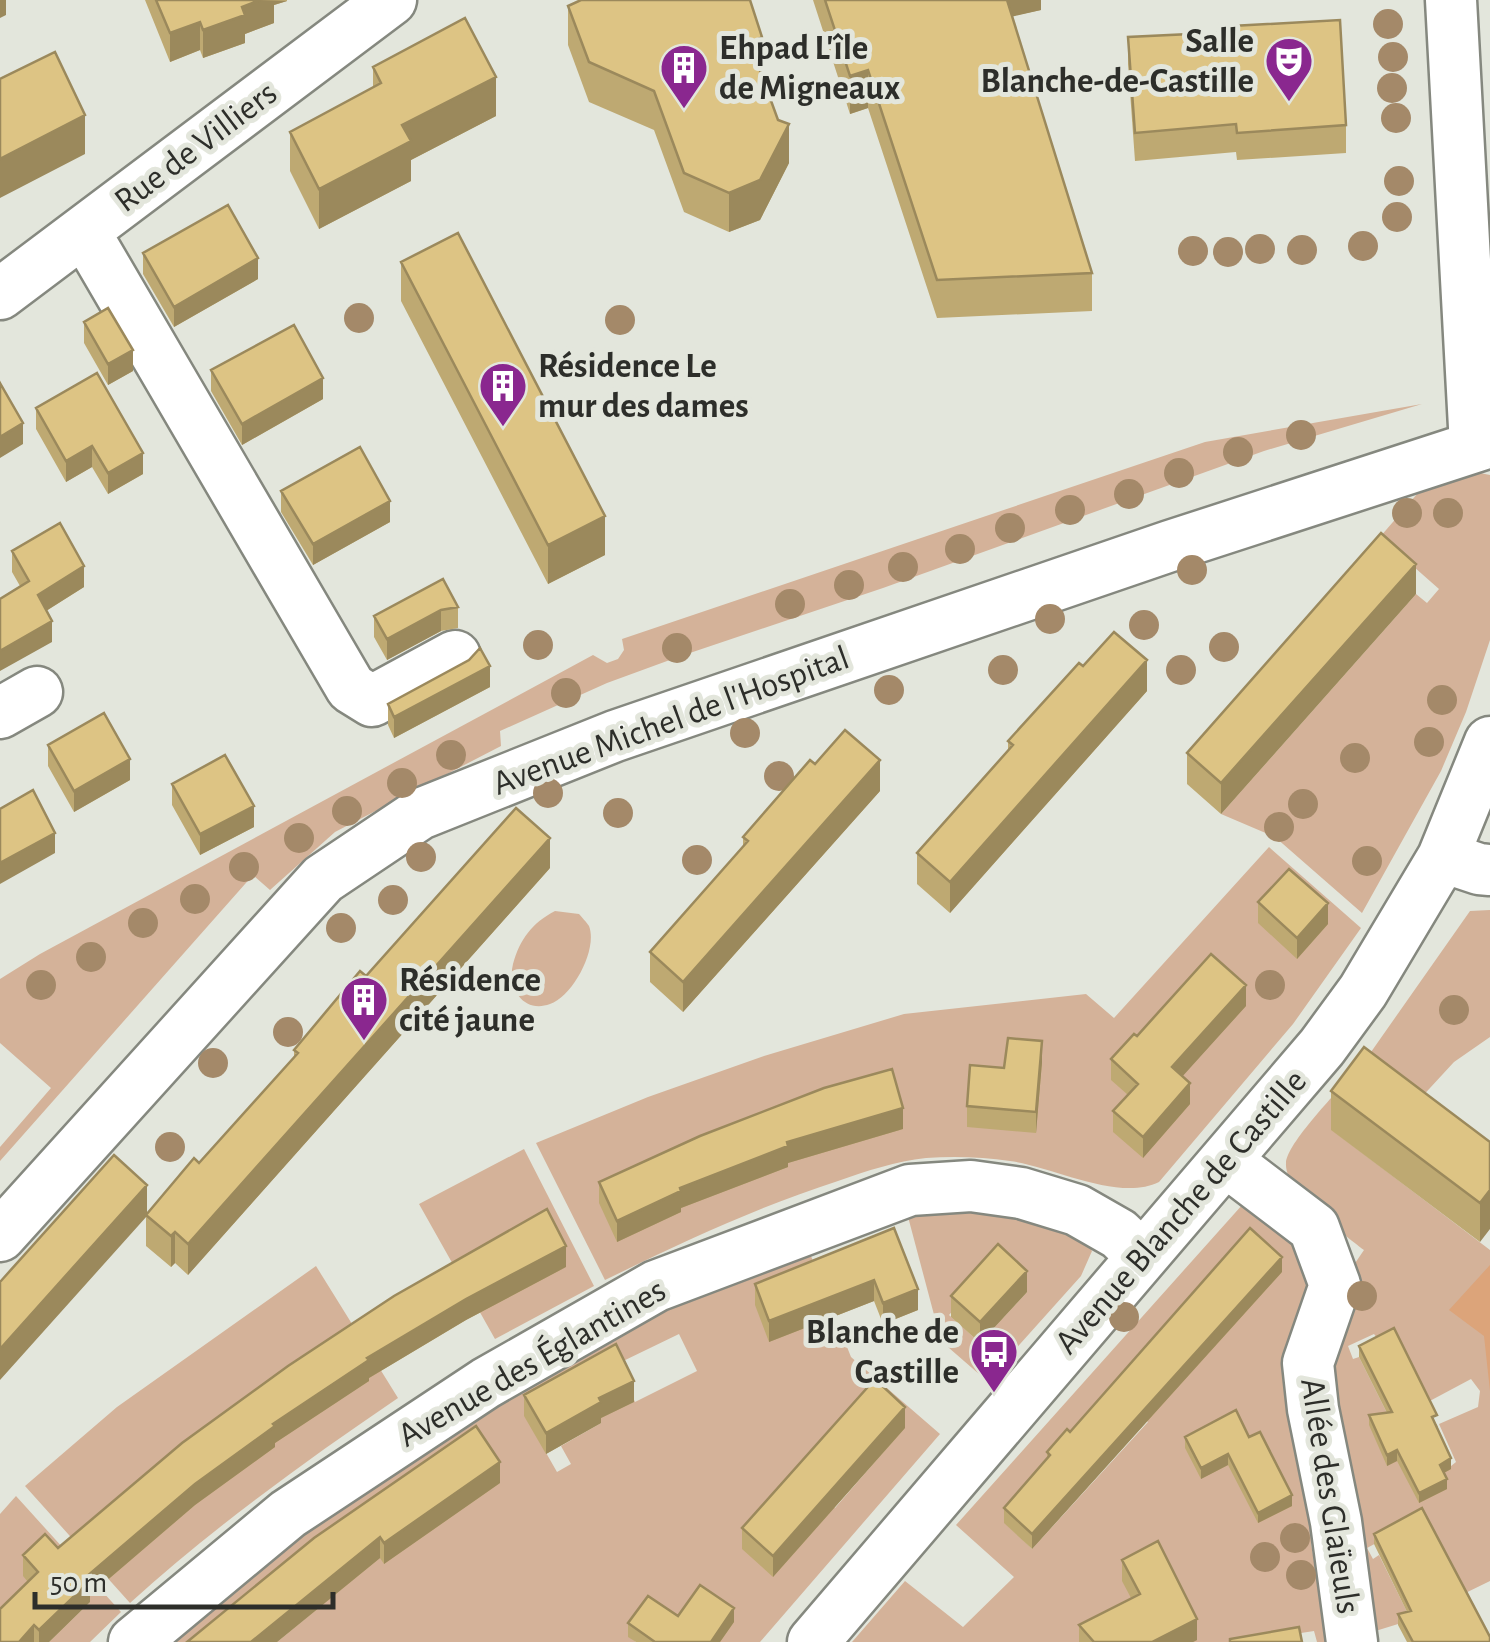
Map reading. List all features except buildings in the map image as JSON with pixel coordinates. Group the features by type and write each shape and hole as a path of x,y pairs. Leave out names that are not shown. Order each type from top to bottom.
{"street":[{"name":"Rue de Villiers","path":"0,294 392,0"},
{"path":"1451,0 1482,444"},
{"path":"84,231 350,688 372,701 454,656"},
{"name":"Avenue Michel de l'Hospital","path":"0,1236 323,879 420,814 633,730 1482,444"},
{"name":"Avenue Blanche de Castille","path":"813,1642 1322,1047 1363,991 1442,857 1490,742"},
{"path":"1442,857 1490,870"},
{"name":"Allée des Glaïeuls","path":"1226,1161 1314,1228 1335,1286 1308,1363 1352,1642"},
{"name":"Avenue des Églantines","path":"134,1642 288,1514 486,1383 674,1279 910,1190 971,1186 1021,1193 1076,1210 1118,1234 1142,1256"}],"shaded area":[{"path":"1422,404 1264,451 678,657 607,683 500,731 501,746 335,832 270,890 253,875 0,1161 0,1147 51,1088 0,1043 0,979 593,655 607,663 618,659 624,650 622,639 1205,442"},
{"path":"1475,472 1490,475 1490,640 1441,771 1362,913 1275,837 1221,814 1416,594 1427,603 1439,589 1380,537 1424,486"},
{"path":"1269,847 1361,928 1293,1024 1159,1182 1125,1188 1010,1161 915,1159 778,1202 605,1280 536,1143 648,1097 764,1056 904,1014 1086,994 1114,1018"},
{"path":"1490,910 1490,1037 1454,1062 1418,1101 1364,1062 1470,911"},
{"path":"555,911 579,914 589,926 590,947 567,992 550,1004 532,1005 515,989 513,964 528,933"},
{"path":"1351,1075 1332,1130 1490,1250 1490,1581 1447,1602 1393,1534 1367,1548 1373,1559 1379,1555 1411,1620 1369,1633 1324,1393 1347,1275 1364,1250 1304,1199 1288,1174 1286,1163 1303,1131","holes":["1374,1334 1426,1403 1471,1379 1480,1391 1478,1407 1439,1424 1456,1462 1440,1475 1402,1458 1387,1465 1391,1421 1359,1357 1353,1359 1348,1346"]},
{"path":"524,1149 594,1286 495,1339 419,1204"},
{"path":"1248,1203 1309,1257 1317,1535 1311,1543 1315,1568 1342,1642 1317,1642 1314,1631 1273,1642 1180,1642 1140,1615 1087,1642 852,1642 905,1581 963,1627 1014,1577 956,1525 1243,1204","holes":["1117,1395 1148,1422 1032,1549 1005,1523"]},
{"path":"981,1208 1026,1217 1073,1232 1092,1251 1081,1276 987,1381 941,1341 907,1213","holes":["996,1264 1027,1292 980,1343 949,1315"]},
{"path":"807,1246 851,1357 940,1434 760,1642 720,1642 678,1630 629,1636 636,1642 277,1642 339,1591 212,1642 166,1642 314,1518 621,1329","holes":["679,1334 697,1371 635,1402 617,1364","525,1416 601,1423 561,1446 571,1464 557,1472","905,1427 835,1508 803,1480"]},
{"path":"1490,1265 1490,1391 1484,1336 1449,1310"},
{"path":"316,1266 398,1398 260,1496 130,1603 25,1486 117,1407"},
{"path":"16,1496 121,1612 90,1642 49,1642 90,1602 38,1593 0,1642 0,1514"}],"place":[{"name":"Salle Blanche-de-Castille","path":"1289,104"},
{"name":"Ehpad L'île de Migneaux","path":"684,110"},
{"name":"Résidence Le mur des dames","path":"503,428"},
{"name":"Résidence cité jaune","path":"364,1042"},
{"name":"Blanche de Castille","path":"994,1394"}]}
